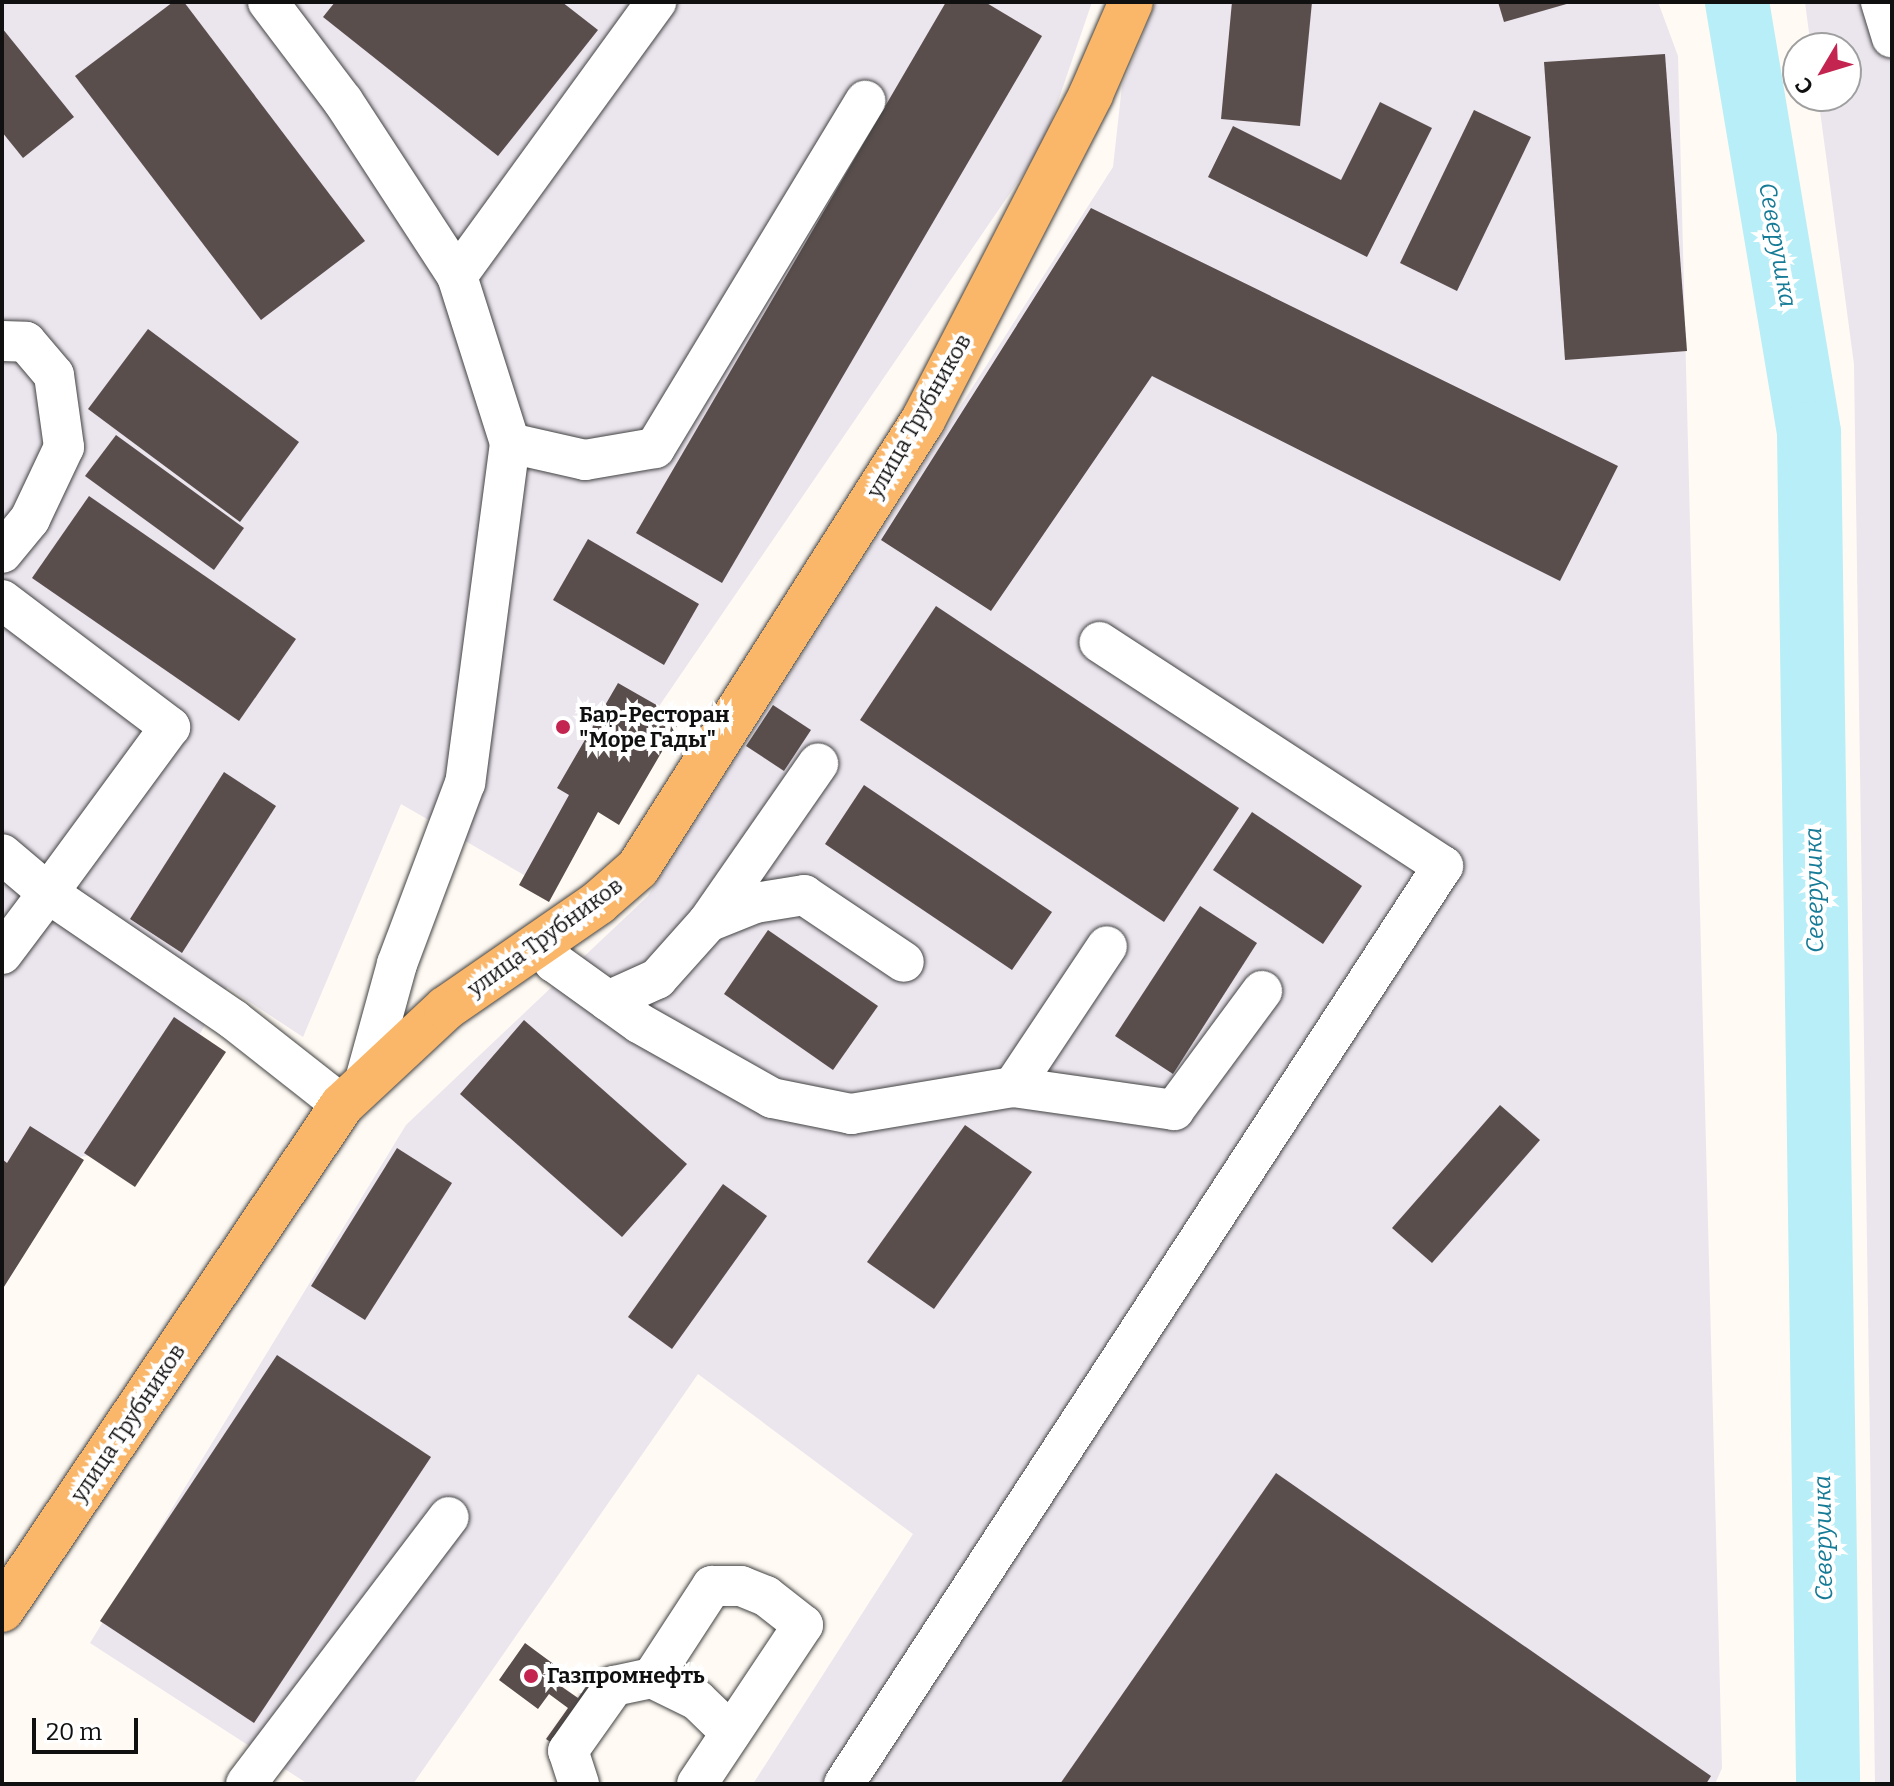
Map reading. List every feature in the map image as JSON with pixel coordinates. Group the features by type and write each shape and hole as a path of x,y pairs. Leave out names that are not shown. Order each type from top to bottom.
{"main road":[{"name":"улица Трубников","path":"2,1610 353,1094 446,1008 540,943 638,868 923,420 1091,94 1131,2"}],"lane":[{"path":"2,854 48,893 234,1020 353,1094 397,964 465,783 510,443 457,276 343,101 268,2"},
{"path":"457,276 656,2"},
{"path":"1881,2 1892,37"},
{"path":"510,443 585,460 655,448 865,101"},
{"path":"2,341 26,342 54,375 64,447 30,519 2,553"},
{"path":"2,600 170,727 2,954"},
{"path":"844,1784 1443,866 1100,642"},
{"path":"608,1001 657,979 708,922 818,764"},
{"path":"708,922 755,903 804,895 904,962"},
{"path":"540,943 554,962 608,1001 772,1098 851,1114 1013,1087 1174,1110 1262,991"},
{"path":"1013,1087 1107,946"},
{"path":"246,1784 449,1517"},
{"path":"652,1678 712,1586 741,1586 787,1610 803,1625 697,1784"},
{"path":"579,1784 568,1751 614,1686 652,1678 697,1700 731,1733"}],"shaded area":[{"path":"2,2 1092,2 1043,145 538,883 401,804 303,1037 227,987 133,1149 53,1161 2,1236"},
{"path":"1156,2 1658,2 1678,56 1722,1768 1715,1784 753,1784 913,1534 698,1374 413,1784 308,1784 90,1643 406,1125 648,896 1113,167 1122,86"},
{"path":"1805,2 1892,2 1892,1784 1875,1784 1854,364 1820,112 1862,112 1862,32 1809,32"}],"building":[{"path":"173,2 184,2 365,241 261,320 75,76"},
{"path":"335,2 562,2 598,30 498,156 323,17"},
{"path":"946,2 985,2 1042,36 722,583 636,533"},
{"path":"1232,2 1312,2 1300,126 1221,119"},
{"path":"1498,2 1570,2 1570,3 1504,22"},
{"path":"2,28 74,117 23,158 2,132"},
{"path":"1665,54 1687,351 1565,360 1544,62"},
{"path":"1380,102 1432,128 1367,257 1208,177 1233,126 1341,180"},
{"path":"1474,110 1531,137 1457,291 1400,263"},
{"path":"1091,208 1618,466 1560,581 1152,376 991,611 881,540"},
{"path":"148,329 299,442 240,522 88,409"},
{"path":"116,435 244,528 214,570 85,476"},
{"path":"89,496 296,639 239,721 32,578"},
{"path":"588,539 699,604 664,665 553,600"},
{"path":"936,606 1239,808 1164,922 860,720"},
{"path":"618,683 681,719 619,825 598,812 549,902 519,885 569,795 557,788"},
{"path":"773,705 811,730 784,771 746,746"},
{"path":"224,772 276,806 182,953 130,919"},
{"path":"864,785 1052,912 1012,970 825,844"},
{"path":"1252,812 1362,886 1323,944 1213,870"},
{"path":"1200,906 1257,943 1173,1074 1115,1036"},
{"path":"768,930 878,1006 833,1070 724,994"},
{"path":"174,1017 226,1052 135,1187 84,1153"},
{"path":"524,1020 687,1164 622,1237 460,1094"},
{"path":"1500,1105 1540,1140 1432,1263 1392,1228"},
{"path":"965,1125 1032,1172 934,1309 867,1262"},
{"path":"30,1126 84,1160 2,1290 2,1159 7,1163"},
{"path":"397,1148 452,1183 365,1320 311,1286"},
{"path":"723,1184 767,1216 672,1349 628,1317"},
{"path":"277,1355 431,1457 254,1723 100,1621"},
{"path":"1276,1473 1711,1776 1706,1784 1060,1784"},
{"path":"525,1643 563,1671 555,1682 578,1698 600,1667 630,1690 579,1762 546,1739 568,1708 549,1694 538,1709 499,1680"}],"waterway":[{"name":"Северушка","path":"1737,2 1809,433 1828,1784"}],"place":[{"name":"Бар-Ресторан \"Море Гады\"","path":"563,727"},
{"name":"Газпромнефть","path":"531,1676"}]}
